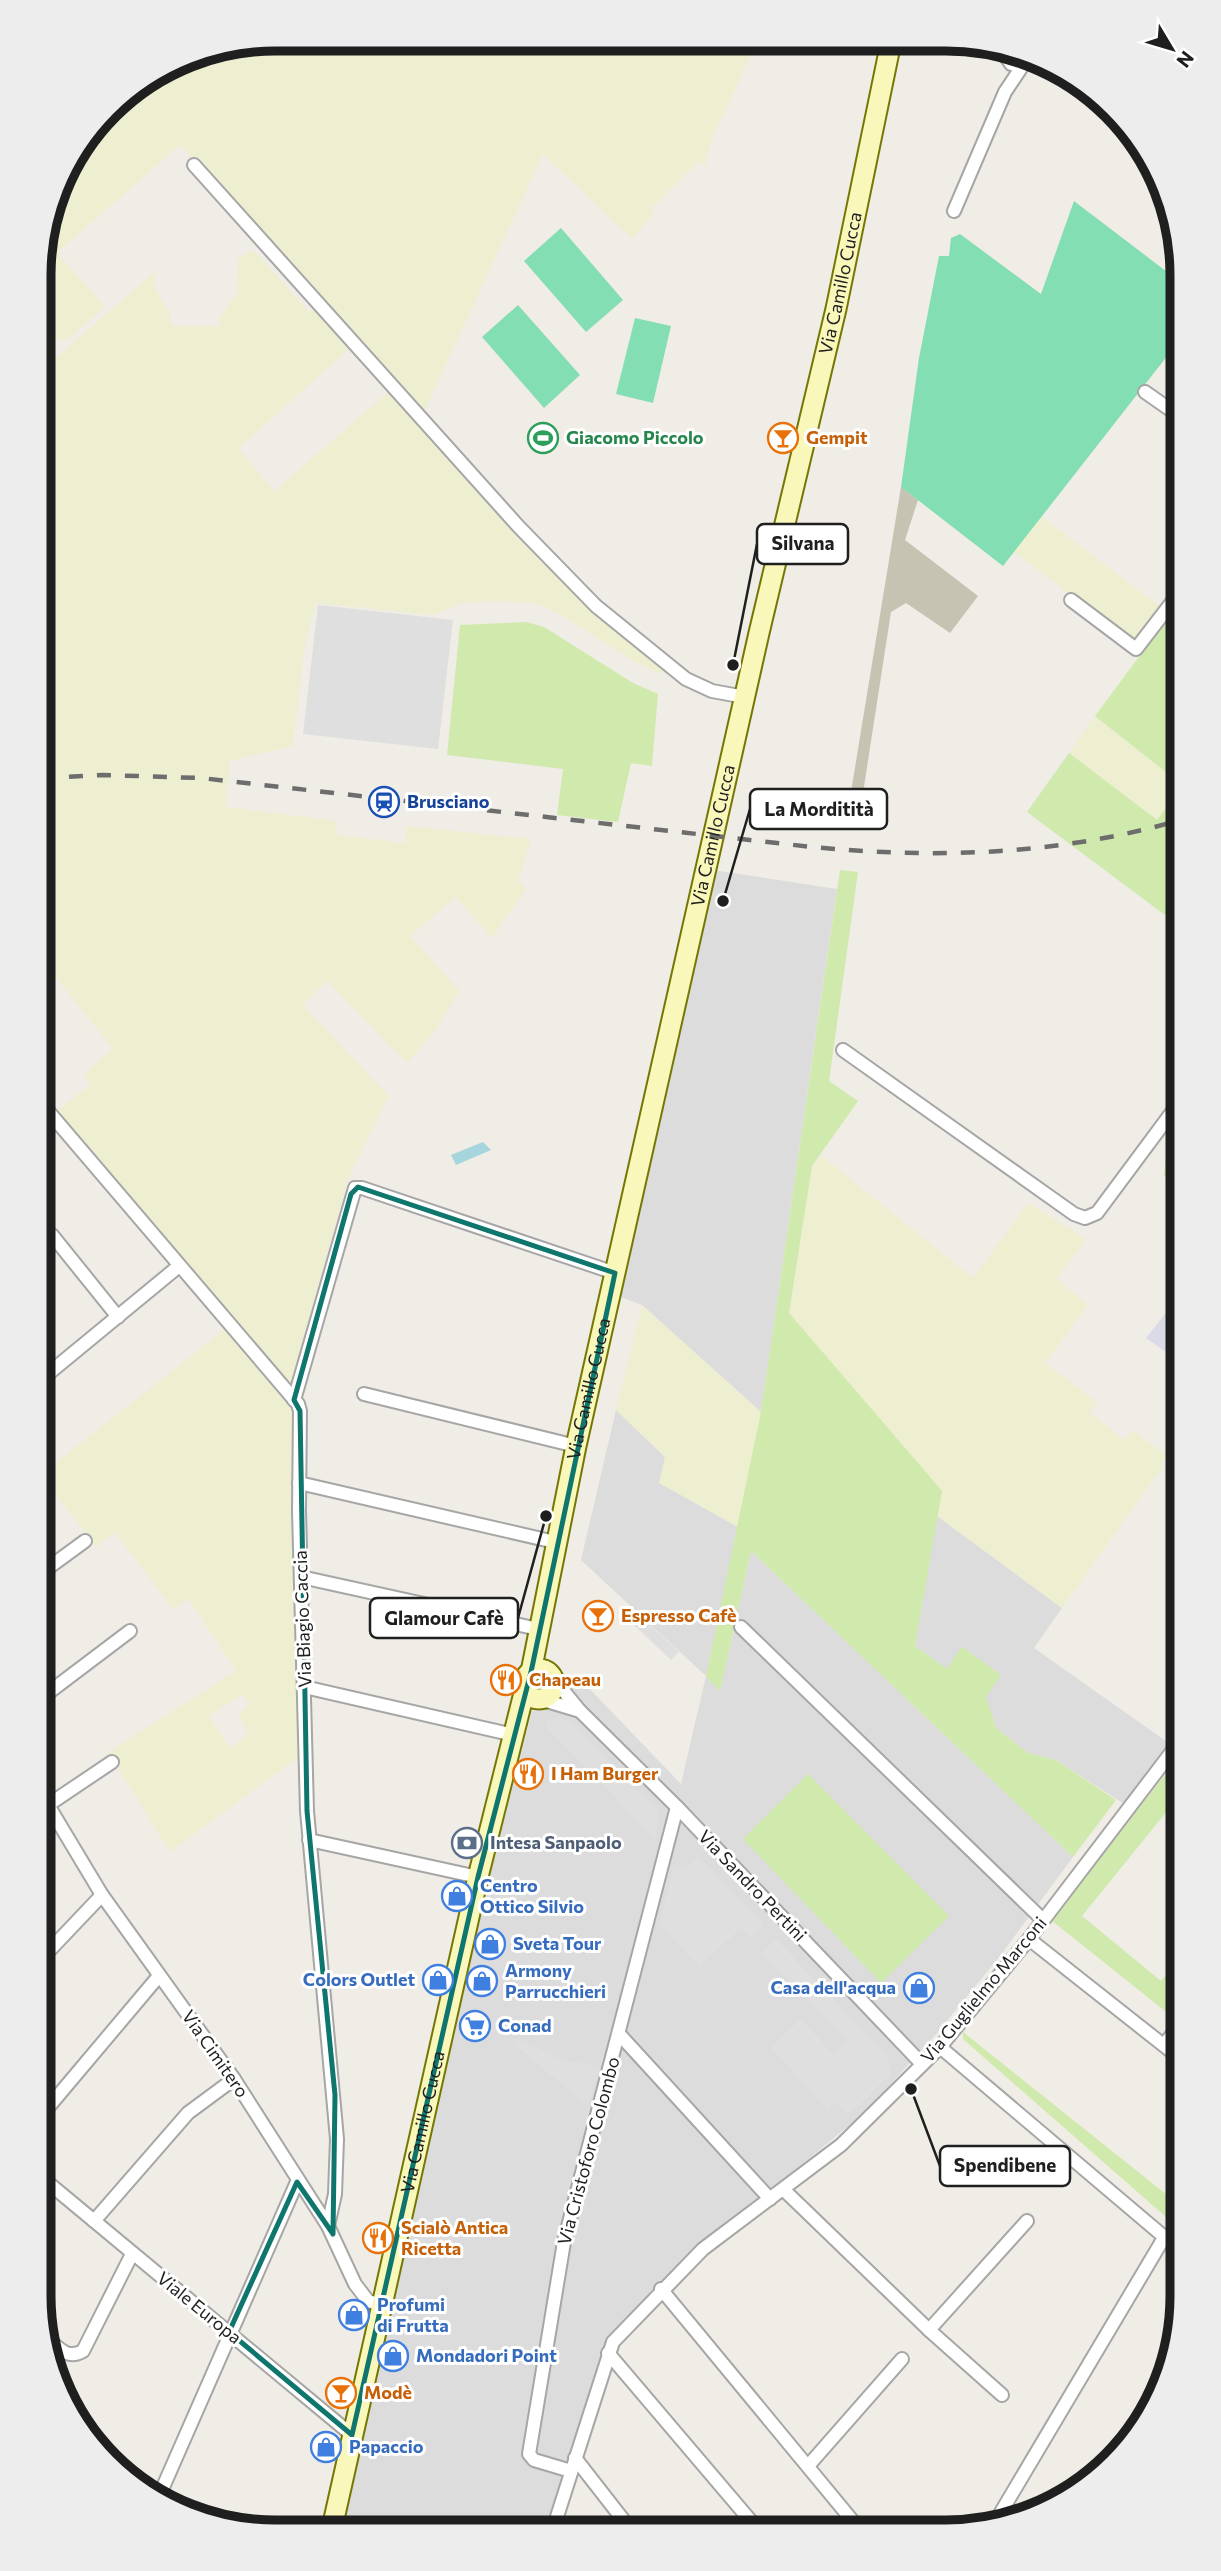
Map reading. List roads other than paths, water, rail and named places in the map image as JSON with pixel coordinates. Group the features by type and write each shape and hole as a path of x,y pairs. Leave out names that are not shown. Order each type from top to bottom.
{"street":[{"name":"Via Camillo Cucca","path":"334,2520 478,1877 516,1726 539,1685 538,1629 555,1542 835,309 889,51"},
{"path":"1004,92 1009,60"},
{"path":"954,211 1004,92 1022,65"},
{"path":"194,165 519,527 596,606 686,679 712,691 745,697"},
{"path":"1145,392 1170,410"},
{"path":"1071,600 1136,649 1170,605"},
{"path":"843,1050 1074,1214 1085,1218 1097,1213 1170,1115"},
{"path":"51,1115 295,1400"},
{"path":"295,1400 355,1188 362,1188 615,1273"},
{"path":"51,1236 118,1317"},
{"path":"51,1371 179,1266"},
{"path":"364,1394 576,1446"},
{"name":"Via Biagio Caccia","path":"295,1400 300,1410 299,1483 309,1840 335,2095 335,2194 328,2226"},
{"path":"299,1483 555,1542"},
{"path":"51,1566 85,1541"},
{"path":"301,1577 538,1629"},
{"path":"741,1628 1043,1920"},
{"path":"51,1691 131,1631"},
{"name":"Via Sandro Pertini","path":"539,1685 580,1710 677,1807 922,2064"},
{"name":"Via Sandro Pertini","path":"539,1685 580,1710"},
{"path":"313,1689 516,1726"},
{"name":"Via Guglielmo Marconi","path":"556,2520 613,2342 703,2249 841,2145 940,2047 1029,1939 1170,1754"},
{"path":"51,1801 112,1762"},
{"name":"Via Cristoforo Colombo","path":"571,2471 534,2460 529,2454 564,2242 620,2035 677,1807"},
{"name":"Via Cimitero","path":"51,1812 102,1895 158,1977 234,2079 297,2182 328,2226 355,2284 368,2301 382,2305"},
{"path":"309,1840 478,1877"},
{"path":"51,1949 102,1895"},
{"path":"1029,1939 1170,2050"},
{"path":"51,2103 158,1977"},
{"path":"620,2035 770,2199"},
{"path":"1164,2045 1170,2037"},
{"path":"940,2047 1170,2241"},
{"path":"94,2221 188,2113 234,2079"},
{"path":"162,2489 297,2182"},
{"name":"Viale Europa","path":"51,2185 352,2435"},
{"path":"784,2190 929,2330 1002,2395"},
{"path":"929,2330 1027,2221"},
{"path":"1000,2514 1165,2236"},
{"path":"57,2346 66,2354 75,2356 83,2351 132,2254"},
{"path":"661,2290 852,2520"},
{"path":"608,2353 750,2520"},
{"path":"808,2466 902,2359"},
{"path":"575,2458 623,2520"}],"water":[{"path":"483,1142 491,1150 456,1165 451,1155"}],"railway":[{"path":"51,778 103,775 201,778 812,847 904,853 1041,847 1087,841 1170,823"}],"place":[{"name":"Giacomo Piccolo","path":"543,438"},
{"name":"Gempit","path":"783,438"},
{"name":"Silvana","path":"733,665"},
{"name":"Brusciano","path":"384,802"},
{"name":"La Morditità","path":"723,901"},
{"name":"Glamour Cafè","path":"546,1516"},
{"name":"Espresso Cafè","path":"598,1616"},
{"name":"Chapeau","path":"506,1680"},
{"name":"I Ham Burger","path":"528,1774"},
{"name":"Intesa Sanpaolo","path":"467,1843"},
{"name":"Centro Ottico Silvio","path":"457,1896"},
{"name":"Sveta Tour","path":"490,1944"},
{"name":"Colors Outlet","path":"438,1980"},
{"name":"Armony Parrucchieri","path":"482,1981"},
{"name":"Casa dell'acqua","path":"919,1988"},
{"name":"Conad","path":"475,2026"},
{"name":"Spendibene","path":"911,2089"},
{"name":"Scialò Antica Ricetta","path":"378,2238"},
{"name":"Profumi di Frutta","path":"354,2315"},
{"name":"Mondadori Point","path":"393,2356"},
{"name":"Modè","path":"341,2393"},
{"name":"Papaccio","path":"326,2447"}]}
